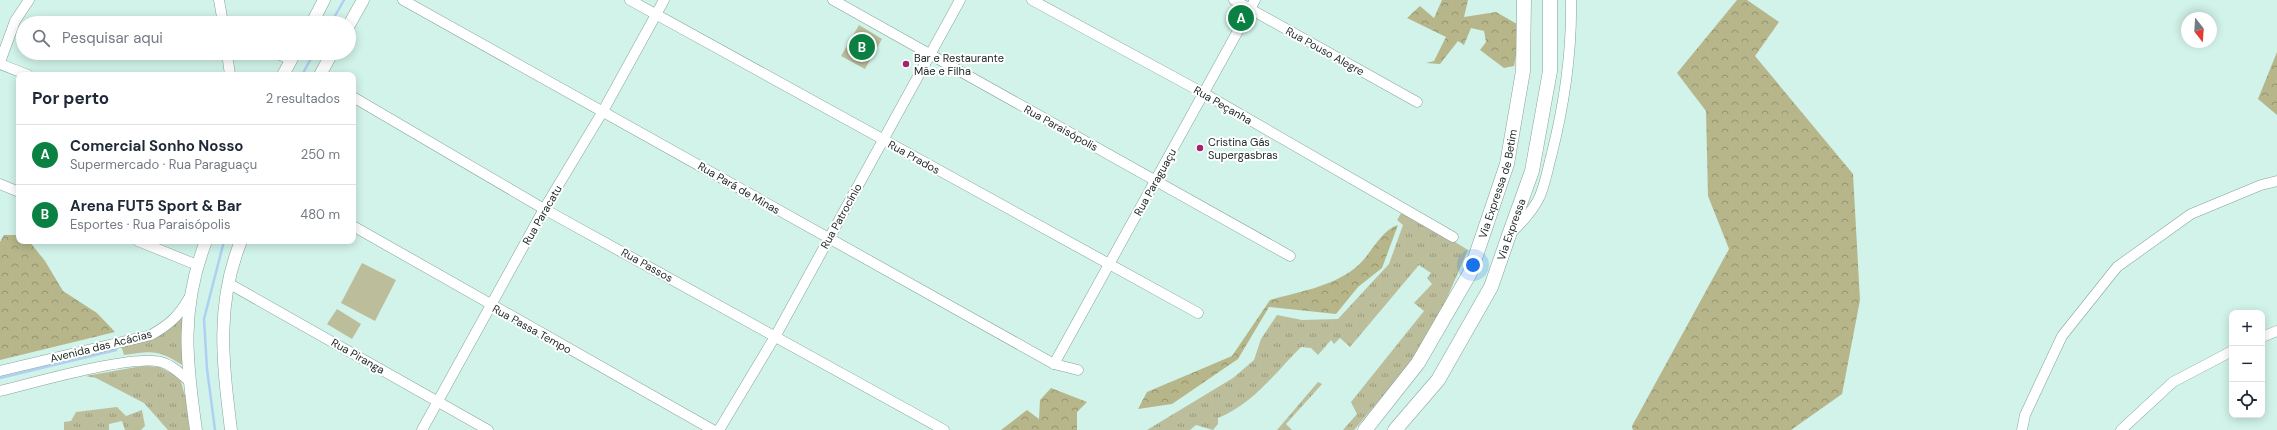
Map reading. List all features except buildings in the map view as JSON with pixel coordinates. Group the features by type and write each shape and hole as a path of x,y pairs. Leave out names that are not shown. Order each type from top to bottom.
{"highway":[{"name":"Via Expressa de Betim","path":"1365,430 1418,363 1470,273 1507,164 1523,70 1524,0"},
{"name":"Via Expressa","path":"1395,430 1438,380 1491,286 1532,172 1548,79 1550,0"}],"main road":[{"path":"316,16 324,0"},
{"path":"354,16 363,0"},
{"path":"285,72 291,60"},
{"path":"322,72 328,60"},
{"path":"196,430 189,381 187,342 189,298 197,265 205,244"},
{"path":"231,430 222,353 228,283 240,244"}],"street":[{"path":"18,16 29,0"},
{"path":"219,0 222,16"},
{"name":"Rua Pará de Minas","path":"403,0 1054,364 1078,370"},
{"name":"Rua Prados","path":"630,0 1110,266 1198,313"},
{"name":"Rua Paracatu","path":"422,430 492,306 544,209 603,112 664,0"},
{"name":"Rua Paraisópolis","path":"834,0 1290,256"},
{"name":"Rua Patrocínio","path":"719,430 776,335 960,0"},
{"name":"Rua Peçanha","path":"1032,0 1204,94 1453,237"},
{"name":"Rua Pouso Alegre","path":"1234,0 1252,4 1417,102"},
{"path":"1509,235 1527,217 1538,200 1544,184 1565,95 1571,20 1570,0"},
{"name":"Rua Paraguaçu","path":"1054,364 1110,266 1252,4"},
{"path":"16,20 0,63 21,72"},
{"path":"228,60 230,72"},
{"name":"Rua Passos","path":"356,99 544,209 776,335 944,430"},
{"path":"2022,430 2025,415 2062,336 2117,267 2190,214 2261,185 2277,181"},
{"path":"0,184 16,191"},
{"name":"Rua Passa Tempo","path":"356,228 713,430"},
{"path":"145,244 197,265"},
{"name":"Rua Piranga","path":"228,283 488,430"},
{"name":"Avenida das Acácias","path":"0,371 151,334 167,326 178,316 189,298"},
{"path":"2265,336 2277,331"},
{"path":"2121,430 2174,382 2229,353"},
{"name":"Avenida das Acácias","path":"0,391 118,364 142,361 162,362 176,370 189,381"}],"green space":[{"path":"1442,0 1468,0 1464,17 1496,12 1517,24 1519,39 1514,66 1504,68 1480,50 1486,42 1484,31 1471,28 1464,45 1458,41 1440,64 1426,63 1434,61 1446,37 1407,18 1420,6 1434,18"},
{"path":"1737,0 1747,0 1779,22 1755,56 1853,174 1860,300 1842,394 1791,430 1633,430 1632,426 1729,249 1708,196 1706,111 1677,73"},
{"path":"859,25 882,39 865,69 841,56"},
{"path":"2277,52 2277,115 2258,99"},
{"path":"1403,210 1468,250 1432,332 1403,372 1354,430 1343,430 1357,414 1351,402 1424,311 1414,303 1432,284 1427,278 1431,273 1419,265 1350,347 1340,338 1334,344 1331,340 1318,355 1311,348 1301,347 1253,396 1231,412 1218,418 1218,424 1213,430 1196,425 1190,430 1147,430 1233,378 1254,360 1261,339 1277,315 1302,320 1338,319 1389,264 1403,225 1397,220"},
{"path":"1398,225 1382,268 1358,287 1336,314 1269,307 1238,359 1172,404 1138,409 1147,392 1232,356 1270,300 1314,288 1346,275 1366,257 1386,232"},
{"path":"4,235 16,235 16,244 31,244 45,261 63,291 97,313 115,332 0,360 0,242"},
{"path":"362,263 396,280 375,321 341,303"},
{"path":"337,309 361,324 352,339 327,324"},
{"path":"182,316 182,365 167,356 154,352 124,355 121,345 141,342 155,337 168,330"},
{"path":"142,366 159,367 180,378 190,414 192,430 168,430 144,403 96,378 86,376"},
{"path":"1318,382 1322,384 1286,424 1292,430 1277,430"},
{"path":"1051,388 1087,402 1077,412 1077,430 1001,430 1027,410 1039,419 1040,400"},
{"path":"117,407 126,416 142,410 145,426 141,430 125,430 122,421 109,424 109,430 64,430 64,422 71,421 76,412"}],"waterway":[{"path":"335,16 344,0"},
{"path":"304,72 310,60"},
{"path":"215,430 207,369 204,319 223,244"},
{"path":"0,378 116,350"}],"place":[{"name":"Comercial Sonho Nosso","path":"1241,18"},
{"name":"Arena FUT5 Sport & Bar","path":"862,47"},
{"name":"Bar e Restaurante Mãe e Filha","path":"906,64"},
{"name":"Cristina Gás Supergasbras","path":"1200,148"}]}
